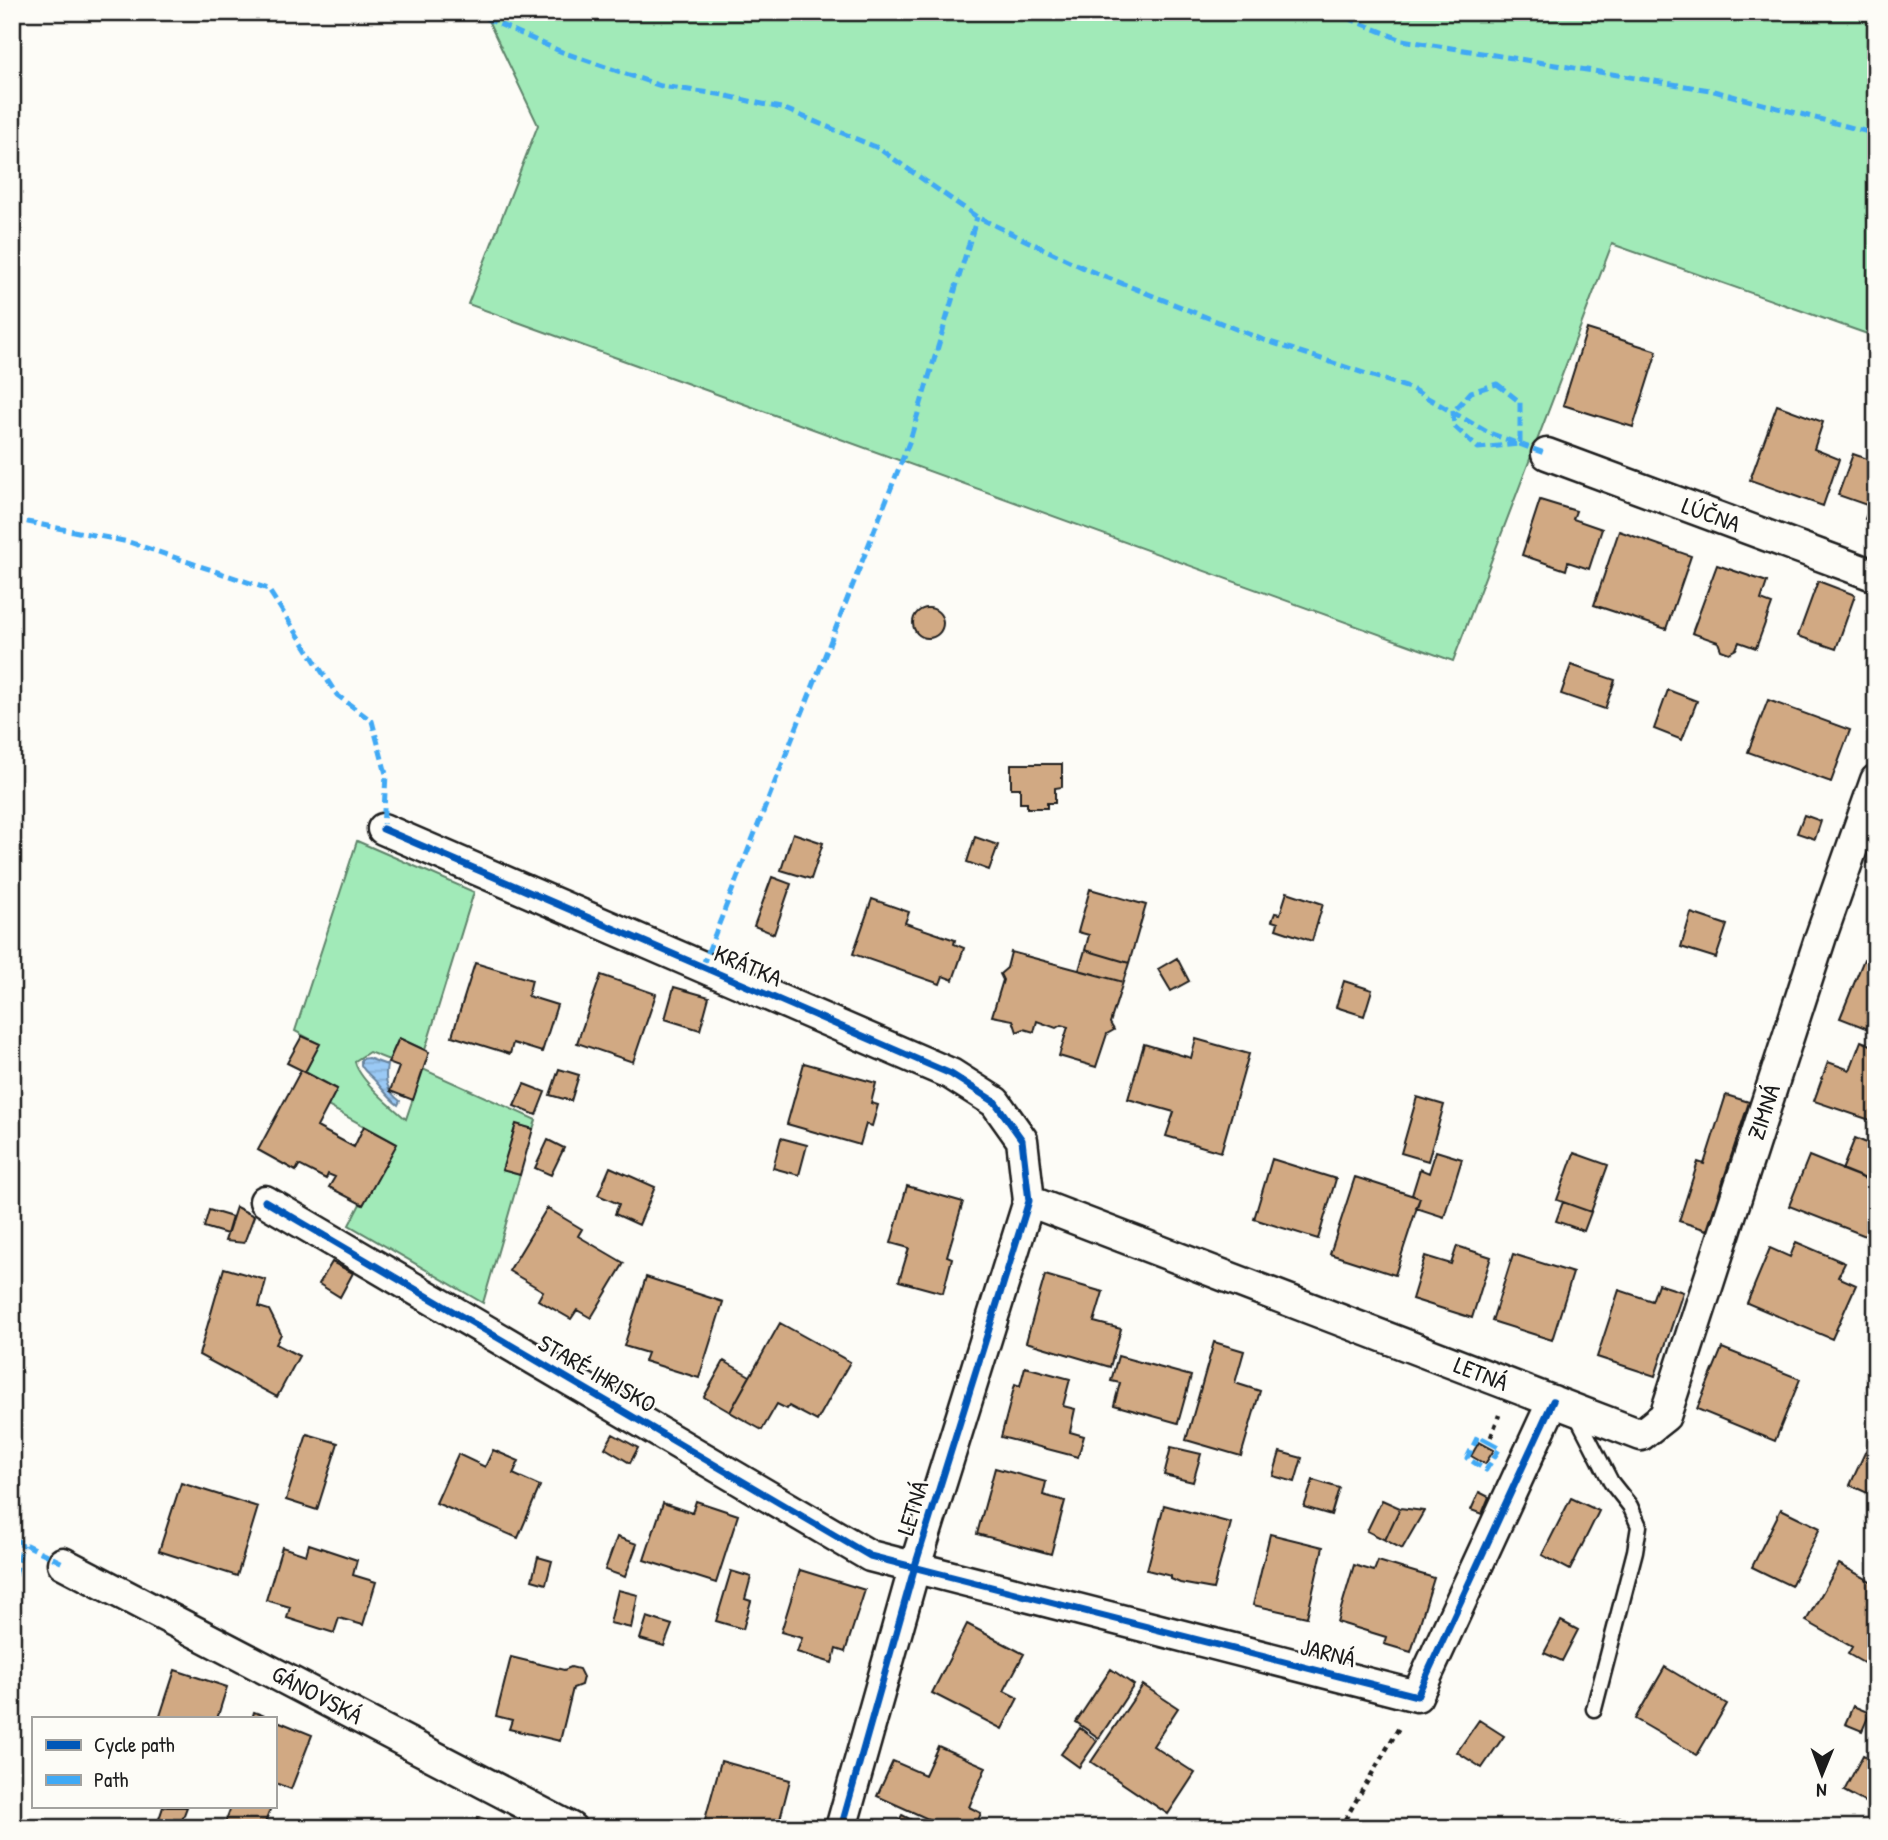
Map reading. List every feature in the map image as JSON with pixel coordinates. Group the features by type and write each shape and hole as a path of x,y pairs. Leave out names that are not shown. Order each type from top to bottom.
{"street":[{"name":"LÚČNA","path":"1547,454 1876,576"},
{"name":"ZIMNÁ","path":"1641,1435 1665,1416 1816,949 1876,780"},
{"name":"KRÁTKA","path":"383,829 951,1074 995,1101 1021,1140 1029,1201"},
{"name":"STARÉ IHRISKO","path":"265,1201 870,1556 915,1566"},
{"name":"LETNÁ","path":"841,1828 915,1566 1029,1201 1641,1435"},
{"path":"1417,1696 1563,1405"},
{"name":"GÁNOVSKÁ","path":"63,1563 572,1828"},
{"name":"JARNÁ","path":"915,1566 1417,1696"}],"lane":[{"path":"1563,1405 1611,1482 1630,1506 1639,1526 1594,1709"}],"path":[{"path":"1340,1828 1417,1696"}],"green space":[{"path":"484,12 1876,12 1876,337 1612,244 1453,661 468,304 538,125"},
{"path":"357,841 474,892 425,1050 399,1038 389,1060 369,1052 355,1061 368,1084 406,1119 423,1069 536,1120 533,1129 516,1125 503,1170 520,1175 483,1303 349,1225 396,1144 328,1106 337,1089 305,1072 319,1044 295,1031"}],"water":[{"path":"368,1058 387,1065 388,1085 400,1101 398,1105 361,1065 361,1059"}],"building":[{"path":"1587,329 1657,351 1633,427 1563,405"},
{"path":"1777,405 1823,422 1814,449 1839,459 1823,506 1750,480"},
{"path":"1853,454 1876,462 1876,523 1865,519 1870,506 1838,495"},
{"path":"1540,500 1576,511 1573,519 1602,529 1589,569 1568,562 1566,570 1522,555"},
{"path":"1619,531 1691,556 1666,629 1594,605"},
{"path":"1717,565 1767,582 1761,600 1772,604 1756,648 1739,642 1736,649 1729,653 1721,650 1718,642 1692,633"},
{"path":"1818,581 1855,595 1836,649 1798,636"},
{"path":"928,608 939,612 943,623 939,634 928,638 917,634 913,623 917,612"},
{"path":"1571,665 1615,680 1605,709 1561,694"},
{"path":"1668,690 1697,701 1682,740 1654,729"},
{"path":"1768,700 1850,730 1831,782 1748,752"},
{"path":"1011,764 1062,764 1062,787 1055,788 1055,803 1047,803 1047,808 1027,808 1027,803 1020,803 1020,788 1011,788"},
{"path":"1804,815 1821,821 1815,839 1797,833"},
{"path":"793,833 823,843 811,879 781,870"},
{"path":"975,837 998,845 989,870 967,862"},
{"path":"772,877 791,884 774,934 754,926"},
{"path":"1090,889 1146,905 1129,963 1085,950 1089,935 1078,932"},
{"path":"1287,892 1323,904 1312,941 1276,929 1278,923 1272,921 1275,913 1280,914"},
{"path":"872,899 909,912 905,923 955,940 954,944 964,948 953,980 943,976 940,984 853,954"},
{"path":"1691,913 1727,925 1716,958 1681,947"},
{"path":"1085,950 1129,963 1123,982 1079,970"},
{"path":"1011,952 1123,982 1110,1023 1114,1030 1107,1034 1096,1067 1059,1056 1068,1027 1061,1025 1056,1028 1037,1021 1034,1032 1024,1029 1017,1032 1013,1020 992,1016 1003,980 1000,974 1007,968"},
{"path":"1177,958 1189,981 1171,991 1158,969"},
{"path":"1864,959 1876,964 1876,1032 1840,1018"},
{"path":"475,963 532,980 528,996 557,1005 542,1052 513,1043 510,1054 452,1036"},
{"path":"601,975 656,994 633,1062 577,1043"},
{"path":"1344,981 1372,990 1364,1016 1336,1007"},
{"path":"674,987 709,997 700,1030 665,1019"},
{"path":"302,1036 320,1044 305,1072 287,1063"},
{"path":"399,1038 429,1052 413,1100 390,1091 399,1067 388,1063"},
{"path":"1196,1039 1249,1054 1221,1152 1166,1136 1174,1112 1128,1099 1144,1044 1191,1058"},
{"path":"1861,1041 1876,1047 1876,1122 1814,1101 1828,1062 1850,1070"},
{"path":"804,1063 876,1083 871,1103 878,1105 872,1126 866,1124 860,1145 787,1124"},
{"path":"559,1069 579,1075 571,1101 550,1095"},
{"path":"301,1070 337,1089 317,1127 354,1147 364,1126 397,1144 363,1205 329,1187 335,1177 328,1174 326,1179 299,1165 296,1171 258,1150"},
{"path":"524,1084 545,1092 536,1115 514,1106"},
{"path":"1726,1095 1749,1102 1707,1230 1679,1221 1698,1162 1704,1164"},
{"path":"1417,1097 1444,1105 1428,1161 1401,1153"},
{"path":"516,1124 533,1129 520,1175 502,1170"},
{"path":"781,1138 807,1145 799,1175 773,1168"},
{"path":"1855,1138 1876,1147 1876,1183 1842,1170"},
{"path":"548,1140 564,1148 551,1175 535,1168"},
{"path":"1436,1151 1462,1159 1444,1217 1416,1208 1420,1198 1412,1195 1420,1169 1429,1173"},
{"path":"1574,1153 1608,1165 1591,1212 1557,1200"},
{"path":"1809,1156 1876,1183 1876,1240 1789,1206"},
{"path":"1272,1159 1336,1179 1318,1239 1254,1219"},
{"path":"610,1167 655,1187 639,1225 615,1214 619,1204 598,1195"},
{"path":"1355,1177 1420,1198 1395,1275 1330,1254"},
{"path":"907,1186 963,1202 947,1256 952,1258 943,1293 899,1281 909,1248 891,1243"},
{"path":"1563,1202 1591,1212 1584,1231 1556,1221"},
{"path":"236,1207 254,1216 244,1243 225,1241"},
{"path":"547,1208 582,1229 578,1236 624,1263 591,1318 577,1310 571,1319 538,1300 543,1291 509,1271"},
{"path":"209,1210 232,1217 227,1234 204,1227"},
{"path":"1796,1242 1845,1263 1838,1277 1856,1285 1832,1339 1747,1303 1770,1248 1790,1257"},
{"path":"1457,1246 1491,1257 1472,1318 1412,1299 1425,1256 1451,1264"},
{"path":"1513,1254 1573,1273 1552,1340 1492,1321"},
{"path":"332,1262 353,1273 340,1297 319,1284"},
{"path":"224,1268 266,1280 259,1307 269,1310 281,1334 276,1344 299,1356 277,1397 199,1355"},
{"path":"1045,1275 1103,1292 1094,1322 1121,1329 1110,1367 1026,1342"},
{"path":"646,1277 723,1302 699,1378 644,1361 647,1353 624,1346"},
{"path":"1658,1284 1683,1292 1655,1376 1597,1357 1619,1290 1652,1301"},
{"path":"780,1323 850,1362 817,1421 789,1406 787,1409 777,1404 762,1430 730,1412"},
{"path":"1214,1342 1244,1351 1235,1383 1260,1391 1241,1456 1186,1440"},
{"path":"1722,1348 1800,1379 1775,1441 1697,1409"},
{"path":"1118,1356 1191,1376 1178,1423 1114,1405 1120,1383 1111,1381"},
{"path":"724,1361 750,1376 730,1412 704,1397"},
{"path":"1025,1367 1070,1379 1063,1406 1075,1409 1070,1432 1084,1436 1078,1457 1001,1437 1015,1384 1020,1386"},
{"path":"307,1434 338,1443 317,1510 286,1500"},
{"path":"613,1434 638,1448 630,1463 605,1448"},
{"path":"1479,1442 1494,1450 1485,1464 1471,1456"},
{"path":"1868,1446 1876,1450 1876,1497 1850,1485"},
{"path":"1171,1447 1201,1454 1193,1482 1164,1475"},
{"path":"493,1450 519,1461 513,1474 540,1486 518,1538 436,1503 458,1454 485,1467"},
{"path":"1280,1452 1302,1458 1295,1482 1273,1476"},
{"path":"995,1468 1046,1482 1043,1495 1065,1501 1051,1554 977,1534"},
{"path":"1313,1480 1339,1488 1331,1515 1304,1507"},
{"path":"181,1483 258,1507 237,1576 159,1551"},
{"path":"1479,1492 1489,1497 1482,1514 1471,1510"},
{"path":"1571,1498 1599,1511 1570,1570 1542,1555"},
{"path":"1382,1500 1400,1508 1385,1540 1367,1531"},
{"path":"696,1501 738,1515 716,1583 644,1560 663,1503 692,1513"},
{"path":"1164,1505 1231,1523 1213,1589 1180,1583 1171,1579 1171,1576 1147,1570"},
{"path":"1400,1508 1424,1511 1402,1549 1385,1540"},
{"path":"1781,1509 1820,1528 1791,1586 1752,1567"},
{"path":"1270,1534 1323,1547 1307,1617 1253,1605"},
{"path":"617,1537 637,1544 625,1577 605,1570"},
{"path":"309,1544 357,1560 353,1575 376,1582 363,1625 339,1618 334,1633 287,1618 290,1607 266,1600 282,1547 306,1555"},
{"path":"538,1557 552,1561 546,1584 532,1580"},
{"path":"1378,1561 1434,1578 1411,1652 1384,1644 1386,1637 1337,1622 1354,1565 1374,1571"},
{"path":"1839,1564 1876,1584 1876,1670 1848,1654 1852,1647 1806,1621"},
{"path":"800,1570 865,1590 845,1652 836,1649 832,1663 797,1652 802,1638 781,1632"},
{"path":"731,1571 751,1577 745,1599 751,1601 743,1629 716,1621"},
{"path":"618,1590 638,1595 631,1628 610,1623"},
{"path":"647,1617 672,1625 664,1646 640,1639"},
{"path":"1561,1621 1578,1630 1562,1661 1544,1653"},
{"path":"967,1624 1024,1654 1004,1691 1018,1698 1002,1729 932,1693"},
{"path":"511,1657 564,1670 571,1667 579,1669 583,1677 581,1685 573,1688 560,1741 509,1729 512,1720 496,1716"},
{"path":"1665,1667 1727,1704 1697,1755 1635,1719"},
{"path":"1111,1669 1134,1685 1099,1738 1076,1722"},
{"path":"175,1670 227,1687 218,1717 160,1717"},
{"path":"1143,1685 1178,1708 1153,1746 1195,1773 1168,1814 1091,1762"},
{"path":"1853,1706 1870,1713 1862,1731 1845,1724"},
{"path":"254,1712 268,1717 253,1717"},
{"path":"276,1720 312,1735 291,1789 276,1783"},
{"path":"1479,1720 1504,1736 1482,1768 1457,1752"},
{"path":"1080,1728 1097,1741 1079,1767 1061,1754"},
{"path":"938,1746 986,1767 969,1807 981,1813 975,1828 948,1828 877,1796 893,1761 925,1775"},
{"path":"1863,1755 1876,1762 1874,1807 1844,1791"},
{"path":"721,1761 790,1780 778,1827 782,1828 703,1827"},
{"path":"163,1808 187,1808 179,1828 157,1825"},
{"path":"231,1808 271,1808 263,1828 223,1828"},
{"path":"902,1815 927,1828 895,1828"},
{"path":"478,1817 502,1825 501,1828 474,1828"},
{"path":"1620,1817 1633,1828 1612,1828"}],"marked path":[{"path":"472,12 562,52 661,86 718,94 785,109 878,148 977,217 1086,269 1261,339 1412,389 1489,433 1547,454"},
{"path":"1333,12 1402,40 1710,90 1876,134"},
{"path":"702,967 910,440 977,217"},
{"path":"1497,384 1520,402 1520,444 1478,448 1454,426 1453,412 1471,392 1497,384"},
{"path":"12,519 129,542 268,589 337,695 372,721 386,774 383,829"},
{"path":"1489,1442 1500,1448 1486,1470 1467,1458 1478,1436 1489,1442 1491,1437"},
{"path":"12,1538 63,1563"},
{"path":"12,1591 22,1543"}],"cycle path":[{"path":"383,829 951,1074 995,1102 1022,1140 1029,1201 915,1566 841,1828"},
{"path":"265,1201 870,1556 1417,1696 1553,1401"}]}
